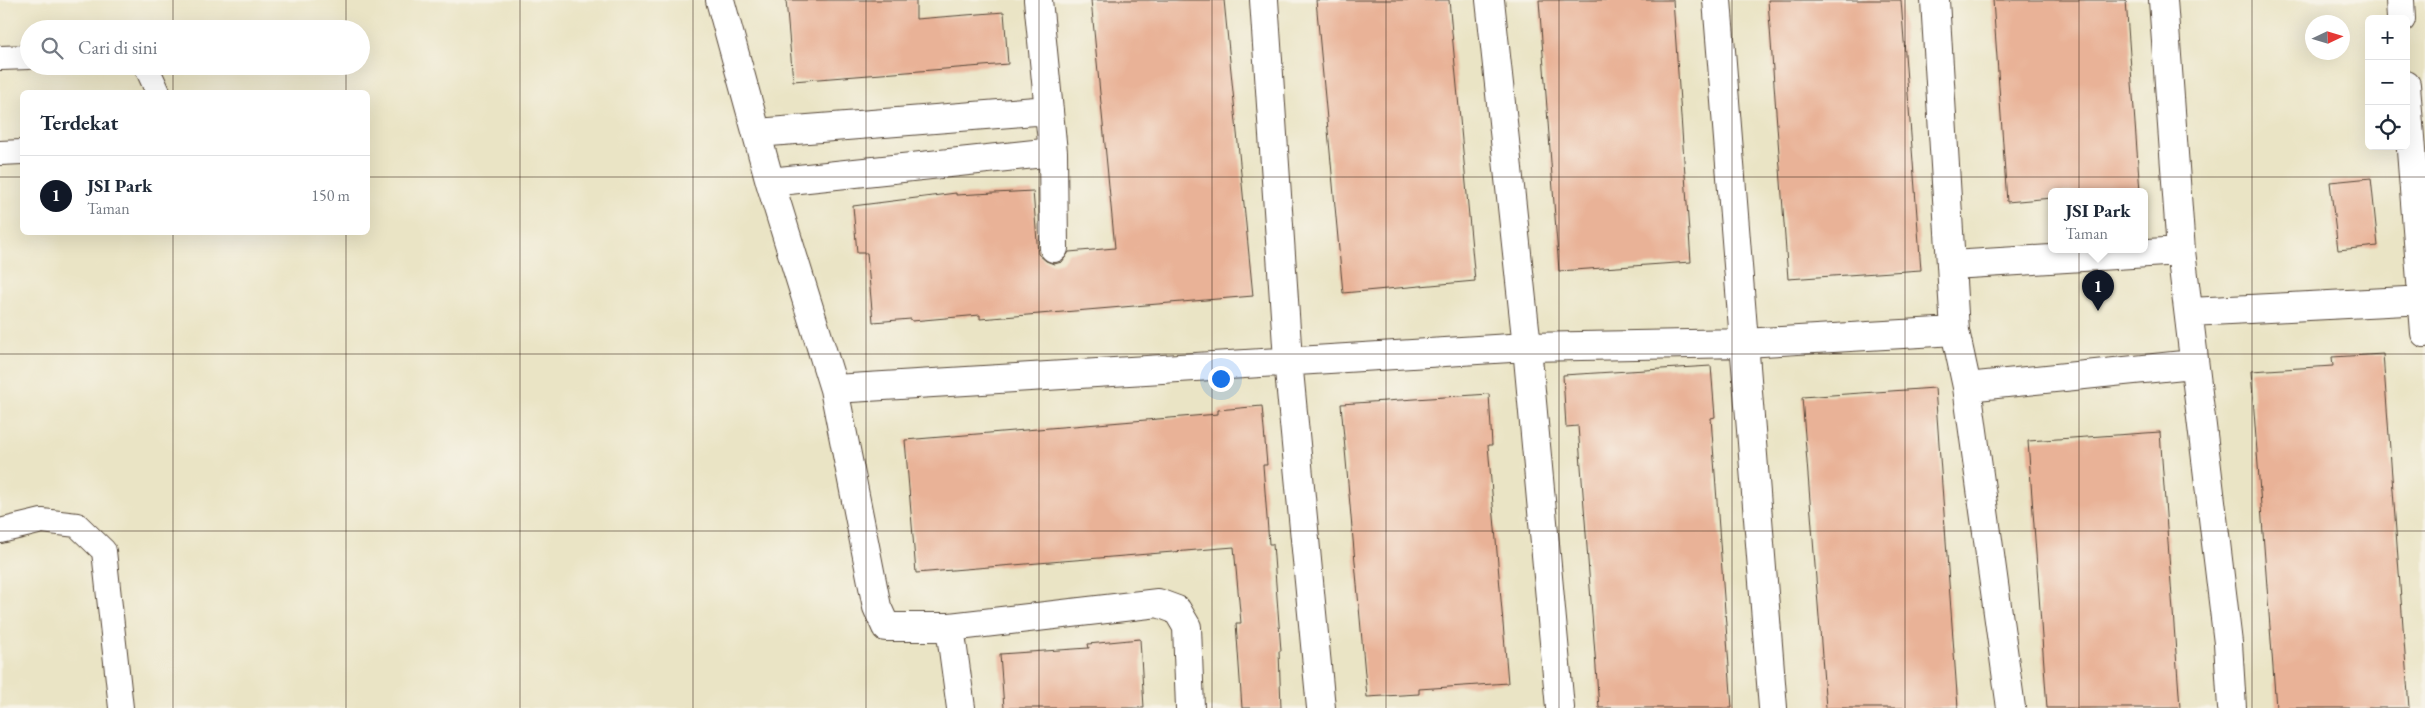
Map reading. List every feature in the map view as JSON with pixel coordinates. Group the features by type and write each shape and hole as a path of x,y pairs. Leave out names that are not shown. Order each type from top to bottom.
{"street":[{"path":"720,0 770,182 834,389 877,608 886,627 950,627 1158,603 1177,610 1187,627 1190,708"},
{"path":"1038,0 1053,152 1054,248"},
{"path":"1264,0 1288,360 1321,708"},
{"path":"1490,0 1527,347 1560,708"},
{"path":"1717,0 1773,708"},
{"path":"1935,0 1955,331 1967,387 2011,708"},
{"path":"2163,0 2182,251 2190,312 2193,364 2228,642 2232,708"},
{"path":"2400,0 2401,15"},
{"path":"2408,105 2425,333"},
{"path":"758,133 1049,110"},
{"path":"770,182 1053,152"},
{"path":"1952,265 2182,251"},
{"path":"2190,312 2423,300"},
{"path":"834,389 1527,347 1744,343 1955,331"},
{"path":"1967,387 2193,364"},
{"path":"950,627 961,708"}],"lane":[{"path":"0,58 20,57"},
{"path":"150,75 157,90"},
{"path":"0,153 20,152"},
{"path":"0,531 42,521 77,525 104,550 121,708"}],"building":[{"path":"786,0 916,0 916,19 1004,12 1008,64 793,81"},
{"path":"1091,0 1224,0 1253,296 980,319 980,315 912,321 911,319 873,322 867,253 857,253 853,206 956,193 956,195 1033,191 1038,254 1046,261 1054,264 1062,262 1069,252 1115,248"},
{"path":"1316,0 1449,0 1475,281 1343,293"},
{"path":"1539,0 1673,0 1691,262 1559,271"},
{"path":"1768,0 1901,0 1921,270 1788,279"},
{"path":"1993,0 2126,0 2140,188 2048,188 2048,198 2007,202"},
{"path":"2371,178 2378,246 2338,250 2330,182"},
{"path":"2383,354 2409,708 2276,708 2251,371 2333,366 2332,357"},
{"path":"1711,366 1715,417 1711,418 1732,708 1599,708 1578,426 1566,427 1563,375"},
{"path":"1935,388 1958,708 1826,708 1802,397"},
{"path":"1489,394 1492,445 1488,445 1508,683 1419,689 1419,694 1367,697 1341,404"},
{"path":"1262,406 1267,465 1263,465 1269,544 1273,544 1281,651 1279,651 1281,708 1242,708 1236,623 1241,623 1234,547 916,573 905,440 1218,414 1218,410"},
{"path":"2160,432 2180,708 2047,708 2028,441"},
{"path":"1140,639 1144,708 1004,708 1000,654 1089,648 1088,644"}],"place":[{"name":"JSI Park","path":"2098,311"}]}
